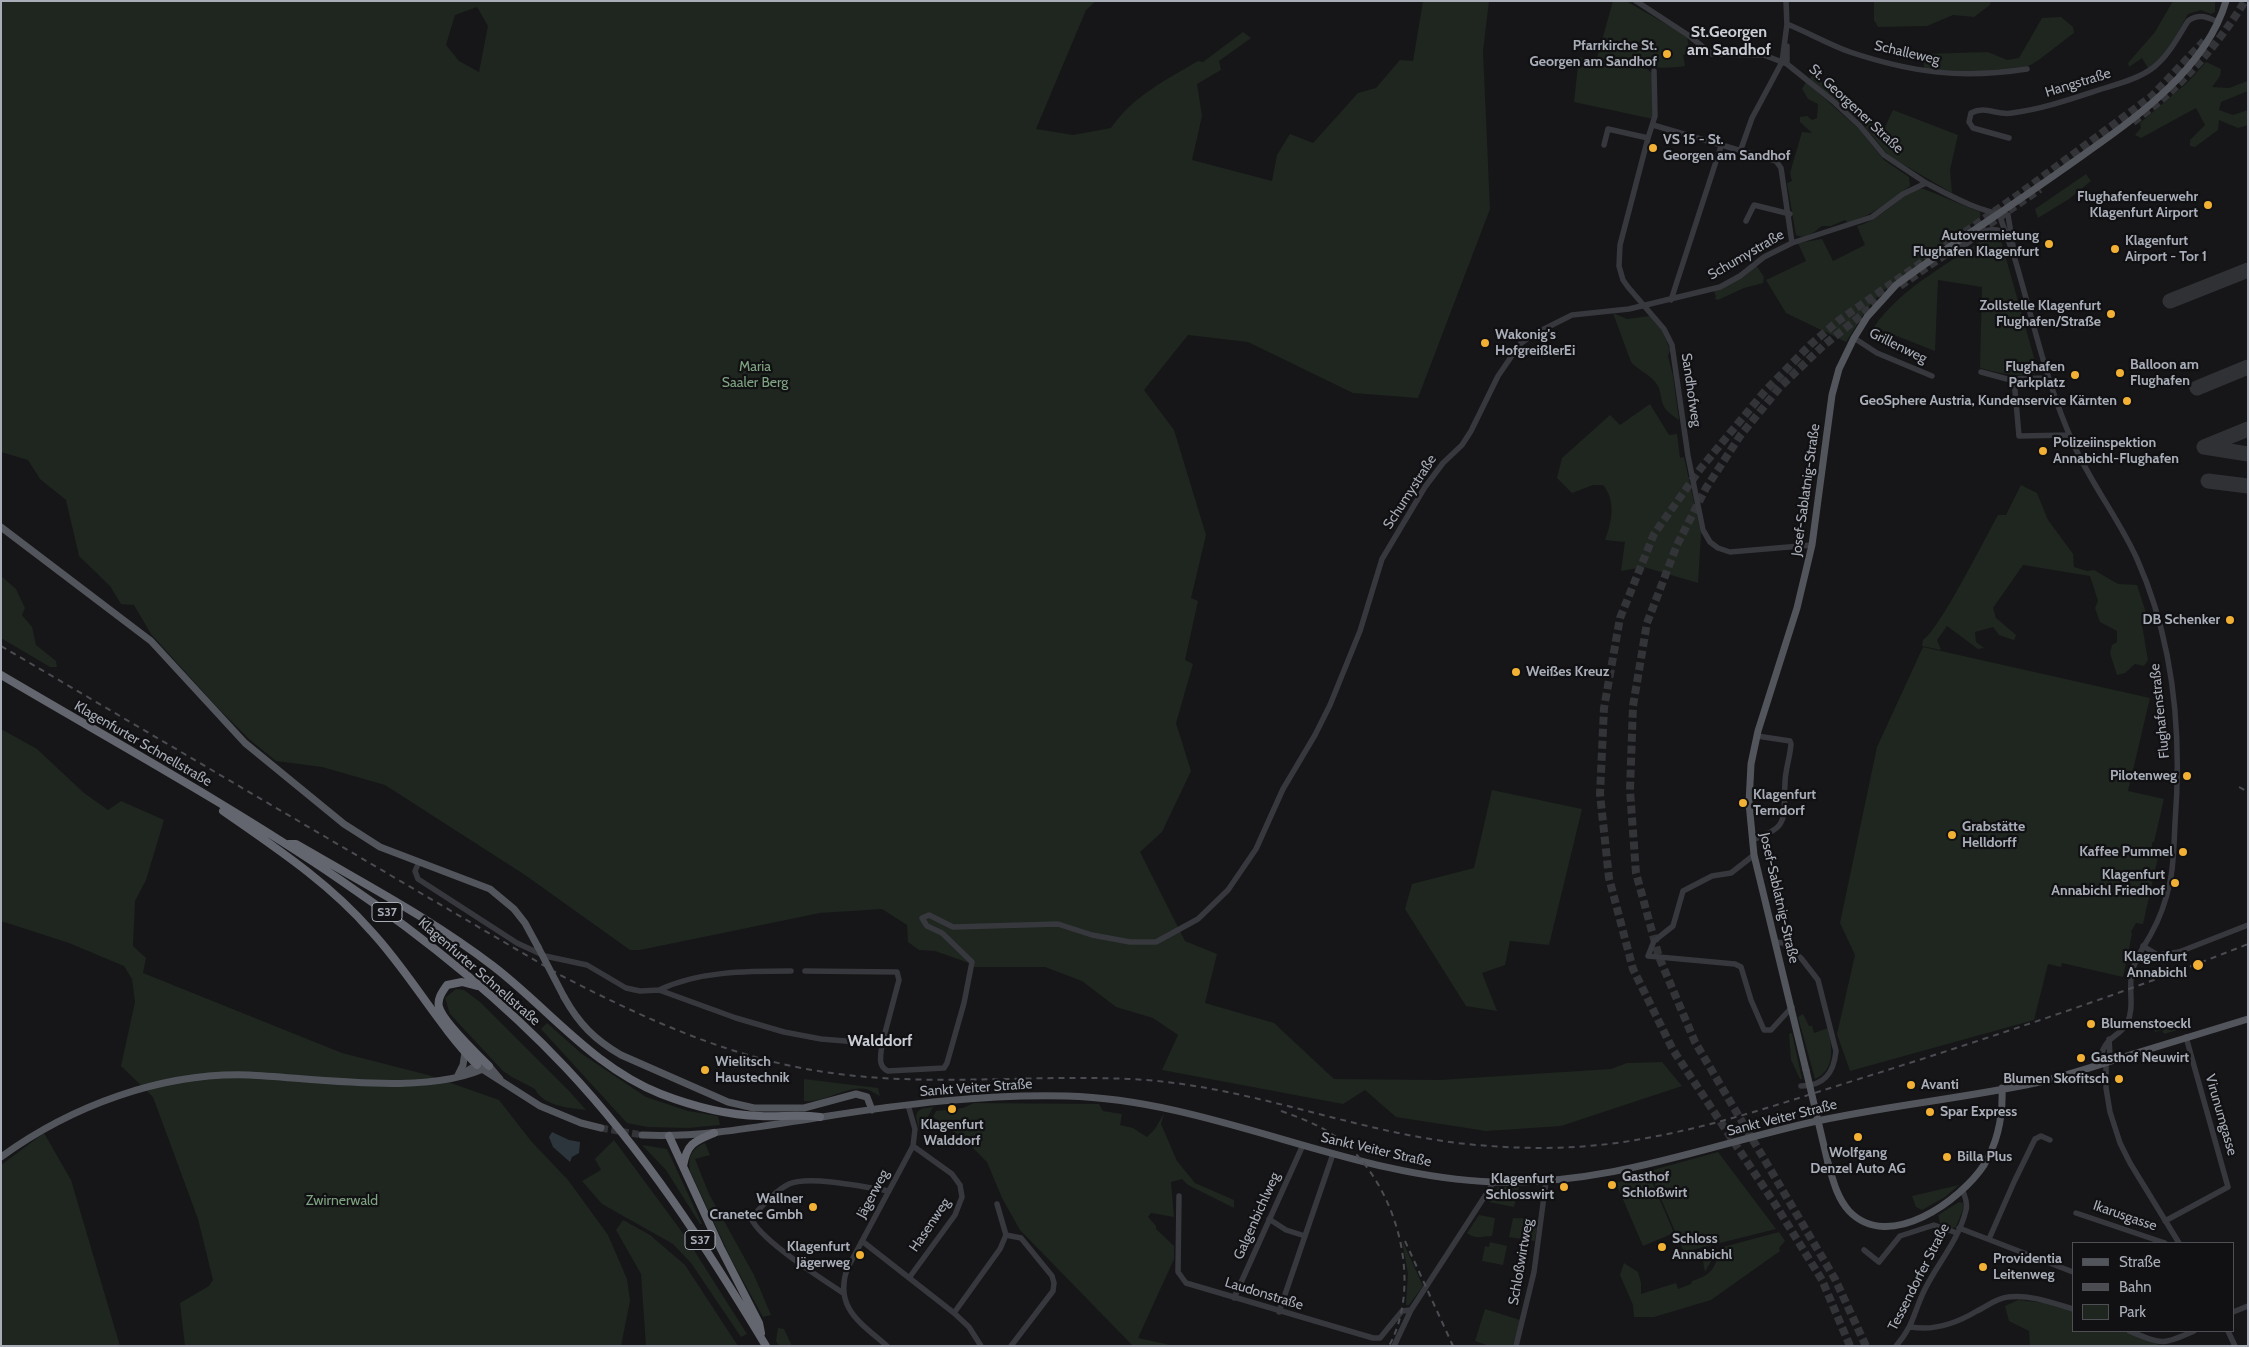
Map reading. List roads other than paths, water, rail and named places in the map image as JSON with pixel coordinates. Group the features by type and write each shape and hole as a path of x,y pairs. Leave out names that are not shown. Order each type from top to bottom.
{"highway":[{"name":"Klagenfurter Schnellstraße","path":"1,675 286,844 375,903 481,987 565,1067 632,1145 687,1221 766,1346"},
{"path":"210,798 215,805 292,858 342,900 386,948 426,1004 465,1052 483,1067"},
{"path":"286,844 296,844 450,935 515,984 585,1048 618,1072 659,1093 690,1104 722,1112 759,1116 806,1115 820,1117"},
{"path":"481,987 462,982 447,985 439,998 440,1008 483,1067"},
{"path":"683,1166 689,1147 694,1142 714,1133"},
{"path":"669,1136 720,1247 759,1323 762,1338"}],"main road":[{"name":"Josef-Sablatnig-Straße","path":"2002,1088 2000,1124 1993,1144 1985,1163 1963,1191 1929,1214 1902,1224 1881,1226 1863,1220 1850,1212 1838,1194 1828,1163 1754,855 1749,789 1751,764 1757,736 1797,608 1812,545 1832,395 1839,369 1867,317 1896,285 2119,129 2147,106 2175,81 2200,52 2218,22 2226,1"},
{"path":"1,527 151,641 245,743 361,836 380,847 490,889 514,909 525,923 564,997 584,1028 606,1046 621,1055 728,1102 754,1108 789,1109 818,1105 856,1094 867,1097 872,1110"},
{"name":"Sankt Veiter Straße","path":"642,1135 669,1136 714,1133 908,1105 1015,1096 1070,1096 1123,1101 1188,1112 1333,1154 1406,1172 1494,1182 1546,1181 1621,1172 1810,1122 2064,1076 2248,1019"},
{"path":"457,1076 463,1065 465,1052"},
{"path":"1,1157 36,1133 75,1113 124,1094 210,1076 374,1082 442,1080 483,1067 540,1106 601,1128"}],"street":[{"name":"St. Georgener Straße","path":"1636,1 1688,35 1712,54 1764,55 1784,63 1834,102 1860,126 1884,155 1926,183"},
{"path":"1741,149 1752,118 1784,63 1787,24 1786,1"},
{"name":"Hangstraße","path":"2009,138 1973,128 1969,122 1971,113 1980,108 2010,114 2059,103 2118,84 2148,72 2155,66 2167,55 2188,21 2204,16 2218,22"},
{"name":"Schalleweg","path":"1787,24 1849,52 1926,72 1970,75 2027,69"},
{"name":"Sandhofweg","path":"1654,70 1655,116 1620,245 1619,266 1623,280 1664,329 1672,345 1688,456 1703,530 1710,542 1718,548 1730,552 1812,545"},
{"path":"1653,125 1776,160 1781,168 1790,214 1792,243"},
{"path":"1604,145 1608,129 1648,138"},
{"path":"1671,300 1722,144"},
{"path":"1926,183 1960,200 1999,214"},
{"name":"Schumystraße","path":"882,1044 880,1063 888,1071 944,1068 947,1063 964,1003 972,962 942,933 928,926 922,918 929,915 953,927 1058,924 1092,935 1130,942 1156,942 1198,919 1228,890 1256,849 1283,789 1316,735 1357,640 1382,559 1425,487 1443,463 1462,445 1471,431 1498,376 1520,344 1534,334 1572,315 1645,306 1720,287 1740,276 1764,257 1792,243 1872,217 1903,194 1926,183"},
{"path":"1746,221 1754,205 1790,214"},
{"name":"Flughafenstraße","path":"2014,258 2008,215 1999,214 2014,258 2048,378 2070,434 2094,486 2125,534 2143,573 2155,609 2172,685 2178,773 2172,873 2161,913 2143,946 2132,972 2129,1018 2124,1028 2109,1039 2110,1055 2106,1062 2107,1097 2120,1143 2130,1163 2178,1241"},
{"path":"1937,256 1960,248 1988,230 1997,229 2007,236"},
{"name":"Grillenweg","path":"1854,338 1877,353 1932,376"},
{"path":"1981,372 2014,379 2048,378"},
{"path":"2014,379 2019,436 2070,434"},
{"path":"1752,840 1777,828 1784,819 1785,784 1791,748 1790,741 1757,736"},
{"path":"1754,855 1731,874 1712,876 1683,891 1673,926 1654,941 1648,956 1735,964 1741,967 1751,1000 1764,1030 1771,1030 1792,1007"},
{"path":"419,862 414,871 418,879 517,943 544,956 587,965 626,988 640,991 659,990 683,981 730,973 791,971"},
{"path":"2143,946 2158,955 2179,952 2248,925"},
{"path":"1776,942 1783,944 1801,958 1818,980 1836,1051 1835,1061 1828,1077 1817,1083 1801,1086"},
{"path":"659,990 736,1018 784,1032 821,1039 882,1044 899,980 897,972 805,971"},
{"name":"Virunumgasse","path":"2165,1221 2228,1188 2186,1037"},
{"name":"Jägerweg","path":"843,1293 847,1269 913,1146 916,1135 908,1105"},
{"path":"1989,1239 2035,1139 2041,1136 2050,1140"},
{"name":"Galgenbichlweg","path":"1234,1298 1303,1145"},
{"name":"Hasenweg","path":"909,1278 954,1215 962,1197 960,1185 952,1174 913,1146"},
{"path":"1279,1312 1333,1154"},
{"path":"887,1346 853,1315 846,1305 843,1293 786,1253 754,1224 751,1218 783,1188 796,1182 811,1181 889,1190"},
{"name":"Schloßwirtweg","path":"1516,1346 1534,1272 1546,1181"},
{"name":"Laudonstraße","path":"1394,1346 1412,1310 1494,1182"},
{"name":"Tessendorfer Straße","path":"1896,1346 1911,1327 1924,1292 1958,1230 1967,1204 1963,1191"},
{"name":"Laudonstraße","path":"1179,1196 1178,1272 1186,1283 1279,1312 1373,1338 1380,1338 1402,1311 1412,1310"},
{"path":"954,1313 997,1254 1006,1235 997,1204"},
{"name":"Ikarusgasse","path":"2076,1213 2162,1242"},
{"path":"1269,1220 1286,1230 1305,1236"},
{"path":"1864,1250 1879,1262 1900,1236 1934,1225 1989,1239 2072,1272"},
{"path":"1006,1235 1021,1238 1052,1276 1054,1283 1053,1291 1011,1346"},
{"path":"862,1241 954,1313 969,1327 981,1346"},
{"path":"1911,1327 1928,1329 1945,1326 2002,1298 2010,1296 2031,1298 2072,1309"},
{"path":"2234,1312 2248,1306"},
{"path":"2132,1332 2162,1343 2191,1332"},
{"path":"2228,1332 2235,1346"}],"tunnel":[{"path":"2133,122 2150,110 2181,82 2209,52 2245,1"},
{"path":"1850,1346 1822,1280 1775,1204 1673,1050 1633,969 1609,878 1600,794 1604,708 1620,618 1654,534 1701,468 1765,391 1810,345 1838,321 2018,195 2152,96 2204,41"},
{"path":"1900,286 2040,189"},
{"path":"1866,1346 1835,1279 1695,1042 1659,957 1636,873 1630,790 1633,706 1647,623 1677,545 1706,488 1740,436 1780,387 1823,346 1878,302"},
{"path":"601,1128 642,1135"}],"railway":[{"path":"1,646 560,975 593,992 661,1023 730,1050 802,1068 839,1074 877,1078 954,1080 1069,1078 1146,1080 1190,1085 1233,1093 1403,1134 1446,1142 1529,1148 1589,1146 1676,1132 1762,1109 2063,1012 2248,944"},
{"path":"2239,787 2248,792"},
{"path":"1281,1111 1318,1126 1343,1142 1368,1168 1382,1191 1393,1216 1400,1242 1404,1269 1404,1296 1399,1322 1389,1346"},
{"path":"1405,1241 1453,1346"}],"place":[{"name":"Pfarrkirche St. Georgen am Sandhof","path":"1667,54"},
{"name":"VS 15 - St. Georgen am Sandhof","path":"1653,148"},
{"name":"Flughafenfeuerwehr Klagenfurt Airport","path":"2208,205"},
{"name":"Autovermietung Flughafen Klagenfurt","path":"2049,244"},
{"name":"Klagenfurt Airport - Tor 1","path":"2115,249"},
{"name":"Zollstelle Klagenfurt Flughafen/Straße","path":"2111,314"},
{"name":"Wakonig's HofgreißlerEi","path":"1485,343"},
{"name":"Balloon am Flughafen","path":"2120,373"},
{"name":"Flughafen Parkplatz","path":"2075,375"},
{"name":"GeoSphere Austria, Kundenservice Kärnten","path":"2127,401"},
{"name":"Polizeiinspektion Annabichl-Flughafen","path":"2043,451"},
{"name":"DB Schenker","path":"2230,620"},
{"name":"Weißes Kreuz","path":"1516,672"},
{"name":"Pilotenweg","path":"2187,776"},
{"name":"Klagenfurt Terndorf","path":"1743,803"},
{"name":"Grabstätte Helldorff","path":"1952,835"},
{"name":"Kaffee Pummel","path":"2183,852"},
{"name":"Klagenfurt Annabichl Friedhof","path":"2175,883"},
{"name":"Klagenfurt Annabichl","path":"2198,965"},
{"name":"Blumenstoeckl","path":"2091,1024"},
{"name":"Gasthof Neuwirt","path":"2081,1058"},
{"name":"Wielitsch Haustechnik","path":"705,1070"},
{"name":"Blumen Skofitsch","path":"2119,1079"},
{"name":"Avanti","path":"1911,1085"},
{"name":"Klagenfurt Walddorf","path":"952,1109"},
{"name":"Spar Express","path":"1930,1112"},
{"name":"Wolfgang Denzel Auto AG","path":"1858,1137"},
{"name":"Billa Plus","path":"1947,1157"},
{"name":"Gasthof Schloßwirt","path":"1612,1185"},
{"name":"Klagenfurt Schlosswirt","path":"1564,1187"},
{"name":"Wallner Cranetec Gmbh","path":"813,1207"},
{"name":"Schloss Annabichl","path":"1662,1247"},
{"name":"Klagenfurt Jägerweg","path":"860,1255"},
{"name":"Providentia Leitenweg","path":"1983,1267"}],"district":[{"name":"St.Georgen am Sandhof","path":"1729,41"},
{"name":"Walddorf","path":"880,1041"}],"park label":[{"name":"Maria Saaler Berg","path":"755,376"},
{"name":"Zwirnerwald","path":"342,1201"}]}
